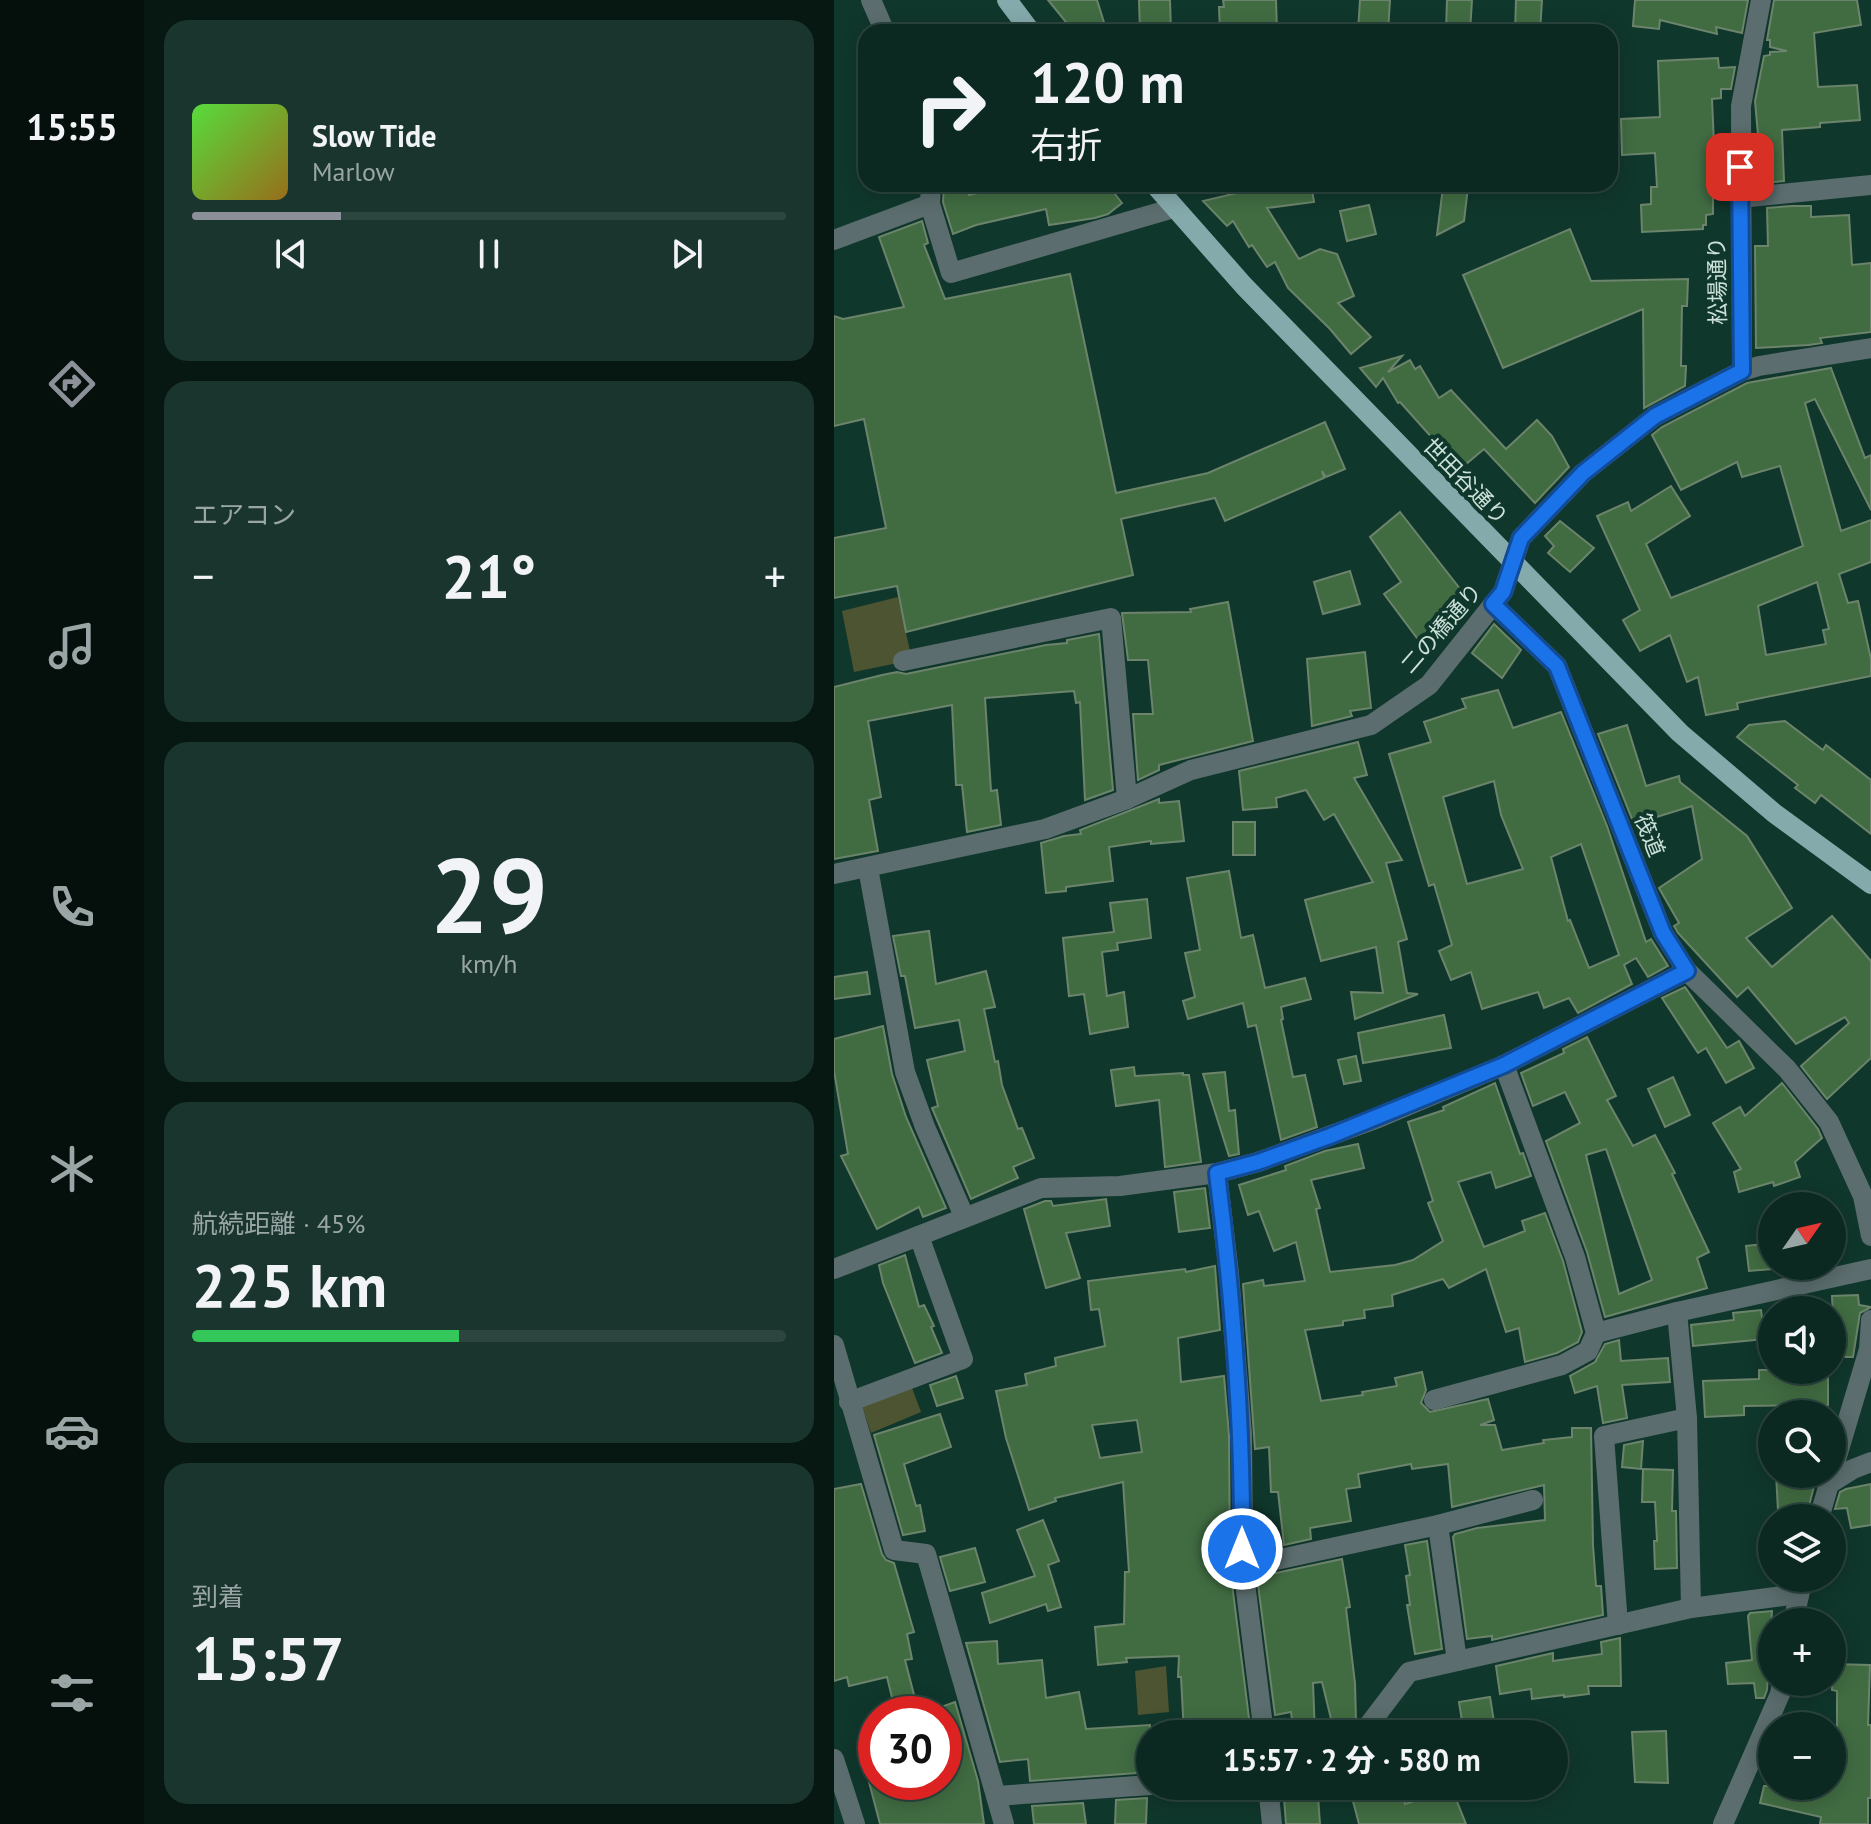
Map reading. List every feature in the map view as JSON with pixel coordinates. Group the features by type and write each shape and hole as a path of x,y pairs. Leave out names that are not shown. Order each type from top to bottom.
{"main road":[{"path":"1007,0 1025,24"},
{"name":"世田谷通り","path":"1161,192 1244,286 1680,733 1774,813 1871,884"}],"street":[{"path":"871,0 882,24"},
{"name":"松場通り","path":"1742,371 1741,106 1761,0"},
{"path":"1740,198 1871,185"},
{"path":"834,240 931,194 951,273 1174,208"},
{"name":"二の橋通り","path":"834,874 1045,829 1127,799 1191,770 1371,725 1429,685 1503,592 1521,538 1583,473 1655,416 1742,371 1871,348"},
{"name":"筏道","path":"1493,604 1557,666 1663,933 1687,971 1787,1069 1829,1122 1863,1196 1871,1236"},
{"path":"903,661 1111,618 1127,799"},
{"path":"868,868 905,1072 964,1216"},
{"path":"834,1269 1041,1188 1120,1186 1217,1173 1258,1162 1352,1128 1504,1065 1687,971"},
{"path":"1434,1400 1562,1365 1588,1351 1596,1333 1575,1257 1504,1065"},
{"path":"1217,1173 1242,1434 1243,1567 1262,1720"},
{"path":"849,1402 963,1359 919,1236"},
{"path":"1596,1333 1871,1269"},
{"path":"1677,1312 1687,1418 1691,1608"},
{"path":"1846,1426 1869,1349 1871,1320"},
{"path":"834,1345 894,1550 926,1554 1004,1824"},
{"path":"1618,1625 1604,1436 1687,1418"},
{"path":"1846,1472 1871,1462"},
{"path":"1243,1567 1438,1525 1533,1500"},
{"path":"1438,1525 1457,1661"},
{"path":"1373,1720 1409,1672 1770,1592"},
{"path":"1723,1824 1779,1696"},
{"path":"834,1759 855,1824"},
{"path":"996,1796 1136,1786"},
{"path":"1269,1800 1272,1824"}],"green space":[{"path":"898,597 912,660 854,672 842,611"},
{"path":"912,1388 921,1412 871,1433 862,1406"},
{"path":"1166,1666 1169,1712 1138,1715 1135,1671"}],"building":[{"path":"1048,0 1097,0 1104,24 1068,24"},
{"path":"1139,0 1170,0 1171,24 1140,24"},
{"path":"1223,0 1276,0 1277,24 1220,24 1219,7 1224,7"},
{"path":"1360,0 1390,0 1388,24 1358,24"},
{"path":"1447,0 1472,0 1470,24 1446,24"},
{"path":"1516,0 1542,0 1540,24 1515,24"},
{"path":"1635,0 1748,0 1742,33 1716,27 1717,34 1660,20 1659,29 1633,26"},
{"path":"1774,0 1857,0 1861,25 1814,33 1818,87 1857,85 1860,120 1782,130 1784,181 1763,183 1762,161 1754,161 1754,135 1758,135 1755,101 1764,56 1770,55 1770,52 1787,51 1770,47 1770,40 1767,40"},
{"path":"1718,58 1719,68 1735,67 1731,89 1721,89 1721,98 1712,99 1715,167 1718,167 1721,194 1713,194 1713,214 1706,215 1703,229 1642,232 1641,205 1651,204 1651,187 1657,187 1655,153 1622,155 1621,119 1660,117 1658,61"},
{"path":"944,192 968,192 969,195 982,192 1113,192 1122,203 1108,214 1095,218 1049,225 1046,209 976,225 953,234 943,202"},
{"path":"1241,192 1312,192 1314,202 1267,208 1299,259 1320,249 1337,254 1354,296 1338,303 1371,337 1351,354 1288,288 1275,262 1267,267 1252,245 1249,247 1233,221 1227,226 1203,201"},
{"path":"1442,192 1467,192 1464,221 1437,235"},
{"path":"1369,205 1376,234 1347,241 1340,211"},
{"path":"1811,206 1811,217 1849,215 1852,265 1871,263 1871,332 1820,338 1822,343 1809,345 1756,348 1755,246 1768,246 1767,208"},
{"path":"922,221 928,243 924,245 945,299 1070,274 1116,493 1208,473 1325,422 1345,469 1326,477 1322,471 1324,478 1225,521 1215,498 1121,519 1133,575 906,632 897,586 834,598 834,538 886,528 864,419 834,426 834,316 843,319 904,307 879,237"},
{"path":"1570,229 1591,281 1688,279 1687,306 1682,306 1681,366 1686,366 1685,386 1644,408 1643,309 1503,368 1463,275"},
{"path":"1402,356 1388,372 1410,360 1415,369 1420,366 1439,398 1451,390 1506,449 1537,420 1552,436 1569,467 1535,503 1484,449 1460,469 1398,403 1383,378 1376,387 1360,368"},
{"path":"1831,368 1865,458 1871,455 1871,510 1815,399 1805,403 1841,531 1871,520 1871,562 1839,574 1848,603 1858,601 1871,659 1871,676 1737,703 1738,709 1706,715 1698,677 1687,682 1670,635 1640,651 1623,620 1640,610 1597,516 1628,502 1631,511 1671,486 1690,516 1646,544 1671,598 1803,546 1780,466 1742,477 1737,462 1681,490 1652,435 1747,383","holes":["1817,582 1829,629 1823,630 1826,644 1766,655 1758,606"]},
{"path":"1400,512 1472,604 1423,646 1384,594 1401,582 1370,537"},
{"path":"1560,521 1594,548 1570,572 1548,553 1554,546 1545,536"},
{"path":"1350,571 1360,604 1323,614 1314,582"},
{"path":"1228,602 1253,741 1159,765 1159,770 1138,780 1133,714 1153,714 1148,660 1128,660 1122,613 1191,612 1190,609"},
{"path":"1494,624 1521,650 1502,678 1472,653"},
{"path":"1099,634 1113,790 1085,800 1080,702 1076,703 1074,691 985,698 991,791 997,790 1001,825 967,832 962,785 956,785 952,705 868,721 881,797 869,800 878,851 834,859 834,687 897,672 906,674 1067,643 1067,640"},
{"path":"1365,652 1371,708 1350,711 1352,716 1312,726 1307,659"},
{"path":"1498,690 1513,728 1561,712 1607,826 1646,942 1651,939 1668,966 1648,977 1636,958 1624,965 1632,984 1578,1013 1569,998 1544,1008 1538,992 1482,1009 1471,972 1451,980 1439,951 1452,945 1434,884 1429,886 1389,754 1431,742 1424,722 1466,708 1462,699","holes":["1494,781 1501,815 1523,869 1467,884 1443,797","1581,844 1619,955 1589,968 1568,921 1551,857"]},
{"path":"1785,721 1823,750 1826,745 1871,780 1871,834 1821,795 1815,803 1795,788 1798,785 1737,737 1749,725"},
{"path":"1627,725 1646,786 1679,776 1680,782 1747,836 1792,908 1746,938 1772,967 1832,916 1871,961 1871,1058 1827,1099 1801,1066 1849,1023 1845,1017 1796,1044 1748,987 1737,997 1678,933 1674,926 1679,923 1659,888 1702,859 1692,806 1634,824 1598,734"},
{"path":"1358,742 1367,775 1354,778 1402,860 1386,863 1407,939 1398,942 1407,993 1418,994 1355,1019 1351,992 1383,993 1376,947 1321,961 1305,900 1373,882 1334,814 1324,820 1306,790 1276,798 1277,807 1243,810 1239,771"},
{"path":"1159,799 1159,803 1179,801 1184,841 1151,844 1151,841 1109,847 1113,881 1046,893 1041,843 1081,834 1080,830"},
{"path":"1233,822 1255,822 1255,855 1233,855"},
{"path":"1229,871 1241,938 1253,935 1265,988 1305,978 1311,999 1281,1007 1281,1020 1293,1077 1305,1075 1317,1127 1281,1140 1256,1025 1248,1027 1243,1003 1188,1019 1183,1001 1195,997 1185,953 1200,950 1187,878"},
{"path":"1147,899 1151,938 1117,943 1118,950 1102,952 1107,996 1124,992 1128,1027 1090,1034 1084,994 1069,996 1063,938 1114,932 1110,903"},
{"path":"929,931 936,984 986,971 995,1007 984,1009 995,1062 998,1061 1002,1085 1018,1129 1022,1128 1034,1158 1013,1167 1018,1178 971,1199 932,1108 938,1106 927,1060 965,1051 959,1020 915,1028 893,936"},
{"path":"867,972 870,994 834,999 834,977"},
{"path":"1685,987 1727,1048 1739,1041 1754,1068 1726,1083 1706,1048 1698,1053 1662,998"},
{"path":"1444,1015 1451,1048 1363,1063 1358,1033"},
{"path":"883,1026 892,1074 906,1117 946,1208 923,1217 919,1207 877,1229 841,1156 848,1154 834,1071 834,1039"},
{"path":"1587,1037 1616,1096 1607,1100 1633,1146 1655,1135 1709,1252 1697,1258 1707,1288 1605,1317 1587,1252 1546,1141 1580,1123 1565,1092 1533,1106 1521,1073 1564,1053 1563,1049","holes":["1606,1149 1652,1280 1619,1294 1586,1155"]},
{"path":"1356,1056 1361,1081 1344,1084 1338,1060"},
{"path":"1134,1067 1135,1076 1189,1075 1201,1162 1165,1167 1159,1100 1116,1106 1111,1070"},
{"path":"1225,1072 1229,1111 1235,1110 1239,1154 1229,1156 1203,1074"},
{"path":"1673,1077 1690,1115 1665,1127 1648,1089"},
{"path":"1495,1083 1531,1176 1496,1188 1491,1172 1458,1182 1484,1247 1525,1231 1522,1221 1545,1213 1563,1261 1582,1332 1578,1342 1557,1353 1525,1362 1519,1328 1506,1332 1486,1269 1449,1288 1443,1279 1392,1295 1393,1306 1364,1310 1365,1318 1343,1321 1343,1325 1305,1330 1321,1401 1397,1386 1395,1378 1422,1372 1426,1390 1421,1403 1430,1412 1488,1399 1494,1420 1480,1425 1495,1425 1502,1450 1572,1437 1572,1428 1591,1428 1593,1545 1596,1586 1601,1586 1603,1615 1492,1640 1492,1636 1467,1639 1453,1537 1477,1528 1545,1520 1544,1485 1452,1507 1448,1464 1412,1469 1411,1464 1358,1474 1360,1487 1346,1489 1351,1521 1310,1528 1311,1539 1284,1545 1278,1492 1271,1492 1269,1447 1255,1449 1243,1284 1263,1280 1264,1286 1305,1281 1296,1242 1274,1251 1259,1211 1248,1215 1239,1185 1286,1170 1285,1166 1325,1151 1358,1144 1364,1168 1311,1180 1320,1208 1316,1209 1330,1272 1413,1260 1443,1241 1428,1203 1433,1201 1408,1122 1444,1110 1443,1107"},
{"path":"1782,1083 1822,1138 1795,1162 1800,1177 1774,1186 1773,1182 1739,1192 1734,1172 1741,1169 1713,1123 1740,1107 1745,1116"},
{"path":"1205,1188 1210,1228 1179,1232 1174,1192"},
{"path":"1106,1199 1110,1226 1066,1233 1080,1278 1046,1288 1024,1209 1045,1201 1051,1201 1053,1206"},
{"path":"1758,1245 1758,1270 1749,1271 1746,1246"},
{"path":"905,1255 919,1307 924,1305 942,1353 915,1363 883,1283 879,1265"},
{"path":"1215,1266 1220,1330 1178,1338 1181,1382 1224,1376 1229,1435 1230,1568 1249,1720 1183,1720 1179,1656 1126,1658 1127,1662 1098,1665 1095,1627 1124,1624 1125,1572 1129,1572 1123,1482 1055,1498 1056,1501 1029,1510 1006,1438 996,1391 1027,1385 1025,1374 1056,1366 1055,1358 1105,1346 1099,1309 1091,1310 1088,1281 1185,1269 1186,1272","holes":["1137,1420 1142,1452 1100,1458 1092,1425"]},
{"path":"1858,1295 1859,1305 1871,1307 1860,1313 1853,1357 1846,1357 1846,1296 1832,1296"},
{"path":"1758,1310 1758,1340 1693,1346 1691,1325 1734,1320 1733,1313"},
{"path":"1619,1340 1621,1361 1668,1358 1670,1382 1622,1385 1627,1418 1603,1423 1597,1386 1575,1393 1570,1376 1595,1362 1605,1344"},
{"path":"956,1376 963,1398 937,1406 930,1385"},
{"path":"1758,1379 1758,1384 1828,1384 1828,1400 1758,1400 1758,1406 1744,1406 1744,1415 1705,1417 1703,1381"},
{"path":"940,1414 951,1447 904,1464 916,1506 920,1505 925,1531 903,1535 874,1435"},
{"path":"1643,1441 1641,1469 1622,1467 1624,1445"},
{"path":"1643,1469 1673,1470 1672,1511 1676,1511 1677,1568 1655,1569 1655,1502 1642,1502"},
{"path":"861,1484 882,1554 894,1563 914,1632 907,1634 912,1659 905,1660 914,1696 892,1696 887,1677 849,1686 847,1677 834,1681 834,1489"},
{"path":"1871,1484 1871,1525 1851,1528 1846,1504 1836,1504 1840,1492"},
{"path":"1777,1488 1814,1488 1810,1504 1778,1504"},
{"path":"1043,1520 1059,1561 1048,1565 1061,1607 1048,1611 1046,1604 990,1623 982,1593 1035,1576 1017,1530"},
{"path":"1427,1541 1442,1649 1415,1654 1407,1605 1410,1605 1406,1576 1410,1575 1405,1545"},
{"path":"975,1548 985,1582 950,1591 940,1557"},
{"path":"1342,1559 1350,1607 1346,1608 1356,1720 1331,1720 1322,1682 1313,1683 1314,1720 1292,1720 1291,1712 1275,1715 1257,1577"},
{"path":"1758,1612 1758,1696 1764,1698 1756,1698 1754,1683 1728,1684 1726,1663 1752,1660 1750,1613"},
{"path":"1620,1638 1621,1686 1588,1686 1589,1694 1564,1697 1532,1699 1531,1689 1500,1694 1496,1666 1553,1653 1553,1661 1602,1654 1601,1642"},
{"path":"997,1641 998,1664 1042,1660 1046,1698 1079,1692 1086,1729 1136,1726 1136,1773 1030,1781 1028,1759 1000,1762 966,1643"},
{"path":"1846,1664 1870,1665 1868,1725 1871,1725 1871,1798 1868,1798 1868,1824 1820,1824 1821,1817 1760,1803 1761,1800 1846,1800 1846,1712 1837,1712 1837,1696 1846,1696"},
{"path":"1490,1697 1494,1720 1462,1720 1459,1702"},
{"path":"962,1726 978,1781 984,1824 880,1824 874,1800 962,1800"},
{"path":"1666,1731 1668,1783 1635,1782 1632,1732"},
{"path":"1116,1800 1147,1800 1146,1824 1115,1824"},
{"path":"1284,1800 1318,1800 1320,1824 1286,1824"},
{"path":"1353,1800 1404,1800 1405,1804 1418,1800 1456,1800 1466,1824 1359,1824"},
{"path":"1083,1803 1086,1824 1034,1824 1032,1806"}],"route":[{"path":"1242,1549 1242,1434 1217,1173 1258,1162 1378,1118 1504,1065 1687,971 1663,933 1557,666 1493,604 1503,592 1521,538 1583,473 1655,416 1742,371 1740,167"}]}
